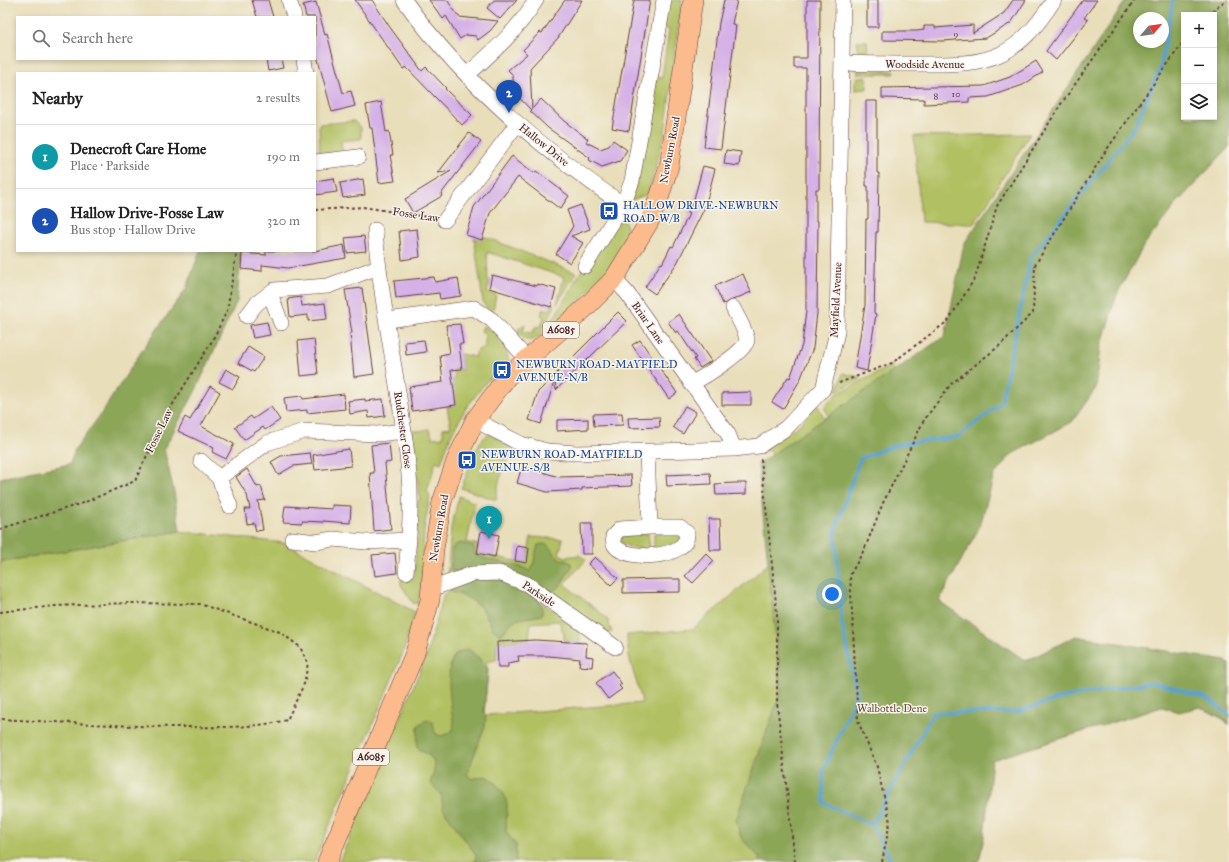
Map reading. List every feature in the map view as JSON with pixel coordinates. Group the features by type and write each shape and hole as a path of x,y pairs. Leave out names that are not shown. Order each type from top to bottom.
{"main road":[{"name":"Newburn Road","path":"327,862 415,653 430,600 434,549 442,502 456,461 475,420 507,377 583,310 614,278 649,222 660,195 669,166 693,0"}],"street":[{"path":"289,0 294,16"},
{"name":"Hallow Drive","path":"404,0 434,40 517,124 590,182 649,222"},
{"path":"467,75 507,38 528,13 536,0"},
{"path":"585,266 623,205 632,181 664,0"},
{"name":"Mayfield Avenue","path":"475,420 521,444 548,452 647,452 734,449 760,446 786,428 822,389 837,332 843,0"},
{"name":"Woodside Avenue","path":"843,63 959,64 988,59 1014,46 1026,37 1035,28 1054,0"},
{"path":"304,60 306,72"},
{"name":"Fosse Law","path":"445,220 517,124"},
{"path":"316,162 358,157"},
{"name":"Rudchester Close","path":"376,230 378,267 388,320 409,475 411,520 406,572"},
{"path":"247,316 256,304 274,290 328,286 378,267"},
{"name":"Briar Lane","path":"614,278 627,293 728,434 734,449"},
{"path":"270,293 281,323"},
{"path":"388,320 474,308 492,320 527,359"},
{"path":"691,384 737,353 746,344 747,338 733,308"},
{"path":"219,478 267,443 304,431 378,434 404,431"},
{"path":"647,452 650,528"},
{"path":"202,461 219,478 230,506"},
{"path":"292,539 316,542 333,539 366,542 409,540"},
{"name":"Parkside","path":"431,589 472,574 499,573 527,584 615,647"}],"path":[{"path":"822,389 892,363 948,321 975,278 998,206 1061,104 1135,0"},
{"path":"1211,12 1227,0"},
{"path":"882,862 890,822 876,767 858,722 850,575 865,548 883,503 924,420 952,384 998,347 1032,313 1035,266 1104,152 1181,45"},
{"name":"Fosse Law","path":"316,210 363,207 445,220"},
{"name":"Fosse Law","path":"0,529 83,503 135,481 165,416 212,342 227,311 237,252"},
{"path":"760,446 778,614 777,703 795,862"},
{"path":"0,612 55,606 122,603 200,604 280,632 300,648 308,663 304,684 287,720 266,725 217,728 0,719"}],"green space":[{"path":"669,0 682,0 665,133 648,194 632,200 656,77 662,78 669,29 664,28"},
{"name":"Walbottle Dene","path":"1126,0 1229,0 1229,147 1177,203 1144,245 1117,294 1101,347 1096,388 1072,422 1012,454 994,475 980,526 939,601 1026,661 1076,636 1226,661 1229,664 1229,725 1223,719 1200,707 1179,712 1162,707 992,760 984,837 979,862 760,862 760,858 741,838 736,820 781,691 758,464 945,336 964,244"},
{"path":"857,41 867,41 868,51 858,50"},
{"path":"857,70 896,72 894,74 858,74"},
{"path":"858,77 867,77 867,89 855,90 855,81"},
{"path":"354,121 361,128 361,139 341,141 342,151 340,153 322,156 320,153 319,124"},
{"path":"1030,134 974,224 921,222 914,136"},
{"path":"620,220 625,222 629,234 614,261 593,287 546,331 583,268"},
{"path":"483,236 576,273 557,304 564,277 487,252 488,280 490,281 487,292 496,295 493,311 486,307 483,302 474,238 482,240"},
{"path":"200,252 241,252 237,301 195,392 164,449 174,492 180,531 0,562 0,478 70,464 75,449 101,414 143,349 186,289"},
{"path":"552,303 555,306 546,324 543,326 542,335 532,340 525,340 518,333 518,329 525,324 523,332 533,333 535,327 541,326 544,317 541,315 543,308 550,310"},
{"path":"483,326 493,331 501,340 508,357 508,362 486,382 466,408 451,435 441,463 436,461 427,491 430,496 424,530 422,584 418,604 413,603 401,585 401,579 414,579 418,526 416,505 420,499 417,476 412,474 412,466 416,463 410,432 413,432 413,429 418,431 429,429 433,438 443,437 443,428 451,427 447,407 456,405 452,381 455,379 453,370 462,369 460,354 475,357 476,351 485,347 485,335 481,331"},
{"path":"892,365 895,371 829,416 824,407 837,394"},
{"path":"843,373 862,378 837,391"},
{"path":"817,404 825,419 772,455 770,450 765,451 764,449 799,425"},
{"path":"489,434 515,447 502,472 496,500 461,488 476,450 484,437"},
{"path":"459,496 475,503 467,542 478,545 477,553 526,563 531,537 563,539 559,554 566,557 579,555 586,560 564,584 607,618 612,632 603,634 527,582 447,580 451,528"},
{"path":"180,531 284,543 415,612 402,655 314,862 0,862 0,562"},
{"path":"648,533 650,550 629,547 621,542 620,536"},
{"path":"654,533 679,533 682,542 654,550"},
{"path":"462,543 474,547 474,554 481,557 516,565 530,571 532,569 538,545 546,544 559,558 570,562 572,566 560,586 553,591 545,591 523,578 457,572 451,570 452,548 457,544"},
{"path":"768,564 781,691 736,820 741,838 760,858 760,862 339,862 427,654 444,594 447,593 449,584 498,575 580,627 580,643 564,641 564,634 559,621 531,623 528,643 518,656 517,641 497,642 496,660 486,662 488,670 484,713 486,715 642,703 630,662 627,635 693,629"},
{"path":"490,578 515,585 532,595 542,608 542,615 514,620 501,635 492,628 485,613 477,604 462,595 450,592 452,587 473,579"},
{"path":"468,649 478,657 488,670 484,713 486,715 485,726 467,774 471,779 485,776 493,780 504,794 507,804 506,832 516,845 516,862 475,862 476,855 443,809 441,794 430,783 435,765 434,762 429,755 417,748 418,726 424,721 429,720 433,722 435,733 440,736 448,734 454,728 449,690 450,669 452,660 456,654"}],"building":[{"path":"252,0 268,0 273,16 257,16"},
{"path":"355,0 372,0 422,71 426,67 446,88 445,89 472,115 462,125 406,67 403,69"},
{"path":"429,0 447,0 459,17 498,21 490,31 478,40 476,36 466,35 460,39 446,16 443,19"},
{"path":"494,0 517,0 500,19 487,8"},
{"path":"565,0 582,0 558,38 530,68 532,109 541,99 564,121 588,139 586,142 600,149 609,146 613,140 627,150 620,161 602,167 589,160 590,158 548,128 530,111 531,110 510,88 513,85 513,75 508,70 527,54 523,50 540,32 542,33"},
{"path":"634,0 650,0 629,131 612,128"},
{"path":"724,0 737,0 732,24 736,25 721,149 704,147 719,23"},
{"path":"807,0 820,0 819,189 816,189 816,221 818,221 817,313 813,348 800,380 783,409 772,402 788,377 790,378 802,345 806,311 806,68 794,68 794,58 807,58"},
{"path":"867,0 878,0 878,27 867,27"},
{"path":"1013,0 1026,0 1011,23 986,38 942,41 882,40 882,31 917,31 924,30 924,26 935,26 935,28 973,25 973,33 1004,13"},
{"path":"1083,0 1097,0 1084,18 1088,20 1056,60 1046,51"},
{"path":"316,2 325,35 327,34 343,93 351,91 355,106 332,112 316,52 316,16 306,16 303,5"},
{"path":"266,60 281,60 283,68 268,71"},
{"path":"1036,61 1043,72 1023,85 988,97 969,98 969,102 924,104 924,99 882,98 882,88 984,86 1010,77"},
{"path":"866,101 877,101 877,173 879,173 874,313 876,314 867,371 855,368 865,305 866,219 868,219 868,186 866,186"},
{"path":"381,102 386,132 389,131 393,155 390,155 395,181 379,183 372,128 370,128 366,105"},
{"path":"469,133 481,142 441,194 442,196 413,213 405,199 451,171 438,173"},
{"path":"726,150 741,152 739,166 724,164"},
{"path":"512,156 534,173 536,171 569,196 560,209 518,177 490,213 482,240 466,235 474,207"},
{"path":"703,166 715,169 705,207 677,263 655,294 645,287 661,263 662,264 671,246 673,247 689,214 687,213 694,199"},
{"path":"334,178 337,192 316,195 316,181"},
{"path":"363,179 365,195 343,198 340,183"},
{"path":"581,205 590,229 571,236 583,243 570,263 556,254 573,226 567,210"},
{"path":"417,229 420,257 402,260 399,231"},
{"path":"364,236 366,251 347,253 345,238"},
{"path":"344,245 346,258 288,268 262,265 262,271 241,269 242,253 266,255 266,252 316,252"},
{"path":"743,274 751,292 723,304 715,286"},
{"path":"492,275 556,289 551,307 489,288"},
{"path":"434,277 435,282 458,278 461,296 440,299 439,293 396,298 394,281"},
{"path":"362,288 374,374 354,377 350,333 352,333 345,290"},
{"path":"301,297 302,306 325,303 327,319 308,321 308,315 290,317 288,299"},
{"path":"618,312 627,321 556,390 555,379 541,424 529,420 538,392"},
{"path":"679,314 711,361 700,368 694,359 696,358 678,331 676,333 668,322"},
{"path":"267,322 270,335 253,338 250,325"},
{"path":"460,324 463,344 459,344 462,369 451,370 456,405 412,411 409,387 443,382 440,355 450,353 446,325"},
{"path":"314,339 318,374 301,376 298,341"},
{"path":"424,340 426,352 406,355 405,342"},
{"path":"640,340 677,393 669,399 632,345"},
{"path":"248,347 264,357 254,372 238,363"},
{"path":"226,369 240,377 233,389 219,382"},
{"path":"210,386 220,392 201,426 234,444 226,459 212,452 214,448 178,431 185,417 190,420"},
{"path":"751,392 751,405 722,405 722,393"},
{"path":"344,394 345,409 307,413 307,410 286,412 284,398 302,396 303,399"},
{"path":"365,399 365,401 383,399 385,416 369,418 368,411 350,414 348,401"},
{"path":"685,406 696,412 683,434 673,427"},
{"path":"271,407 280,420 265,430 263,427 244,440 235,427 251,416 253,419"},
{"path":"622,413 623,425 594,426 593,414"},
{"path":"659,417 660,427 629,428 628,418"},
{"path":"588,419 588,429 557,431 557,420"},
{"path":"389,443 391,462 385,463 391,529 374,531 370,473 374,473 371,445"},
{"path":"349,449 351,466 315,470 313,455"},
{"path":"310,453 312,464 293,466 278,475 271,462 281,456"},
{"path":"522,466 559,477 631,475 632,486 582,488 582,490 547,492 517,483"},
{"path":"247,469 257,487 261,486 265,500 258,501 263,530 256,531 254,523 247,524 245,509 250,509 247,495 236,477"},
{"path":"710,473 711,484 667,486 666,475"},
{"path":"746,483 746,494 716,495 715,484"},
{"path":"332,505 351,506 350,523 323,521 302,521 302,523 283,522 285,506 332,509"},
{"path":"709,519 720,519 721,550 710,550"},
{"path":"581,523 592,523 592,554 582,554"},
{"path":"481,531 499,535 495,557 477,553"},
{"path":"517,546 529,548 527,563 515,561"},
{"path":"395,553 397,573 375,576 372,555"},
{"path":"706,553 714,561 693,583 685,576"},
{"path":"595,557 618,578 611,585 588,564"},
{"path":"680,579 680,592 623,593 623,580"},
{"path":"535,640 587,643 586,656 593,657 592,667 579,666 580,659 549,656 518,656 519,661 508,663 508,667 498,667 497,642"},
{"path":"612,671 622,684 619,686 622,689 608,699 596,683"}],"waterway":[{"path":"892,862 872,825 824,803 823,771 857,694 842,625 835,531 860,459 898,444 958,437 1001,403 1031,257 1134,128 1160,69 1173,0"},
{"path":"872,825 933,713 1017,712 1061,698 1153,682 1207,698 1229,715"}],"place":[{"name":"Hallow Drive-Fosse Law","path":"509,113"},
{"name":"HALLOW DRIVE-NEWBURN ROAD-W/B","path":"609,211"},
{"name":"NEWBURN ROAD-MAYFIELD AVENUE-N/B","path":"502,370"},
{"name":"NEWBURN ROAD-MAYFIELD AVENUE-S/B","path":"467,460"},
{"name":"Denecroft Care Home","path":"489,539"}]}
